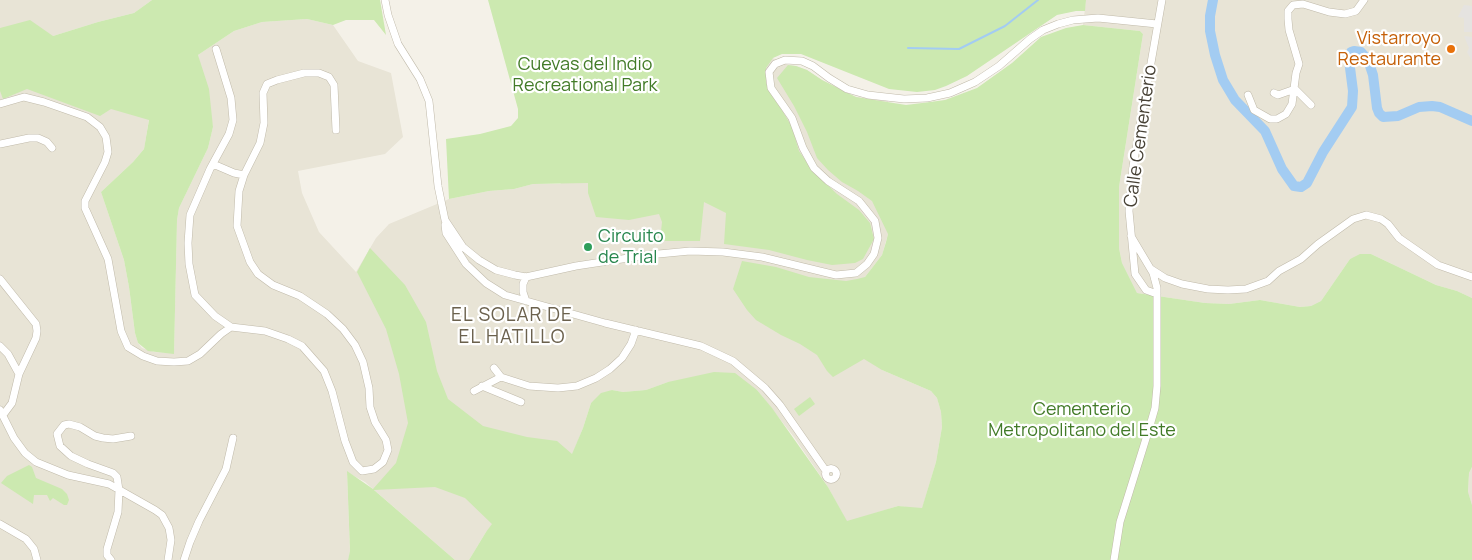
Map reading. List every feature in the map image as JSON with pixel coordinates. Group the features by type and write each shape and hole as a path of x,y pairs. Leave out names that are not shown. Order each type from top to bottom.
{"street":[{"path":"385,0 398,44 420,79 429,101 439,194 446,233 456,251 477,275 505,295 701,346 733,361 765,388 780,404 826,471"},
{"name":"Calle Cementerio","path":"1138,280 1135,274 1130,236 1133,166 1162,0"},
{"path":"1248,95 1254,110 1270,119 1277,119 1286,114 1292,104 1299,64 1289,30 1288,11 1293,5 1303,4 1329,12 1345,14 1356,11 1364,0"},
{"path":"445,220 463,247 479,260 496,270 526,277 576,266 648,255 690,251 722,252 762,257 836,275 856,273 867,264 874,254 878,238 875,221 859,201 828,181 814,168 792,118 770,88 769,72 775,64 785,60 802,61 813,66 847,89 868,95 904,99 927,98 950,93 975,82 999,66 1030,39 1050,26 1072,20 1098,18 1157,24"},
{"path":"216,49 231,98 233,120 190,215 189,264 195,295 215,316 231,327 265,331 302,346 324,371 332,391 345,441 353,462 362,471 374,470 383,462 388,450 386,440 375,422 370,407 370,388 363,362 355,345 327,314 300,296 273,285 258,274 250,262 237,226 238,191 260,143 264,123 263,94 267,84 304,73 319,73 329,77 334,86 336,130"},
{"path":"1274,93 1278,95 1295,89"},
{"path":"1295,89 1311,105"},
{"path":"0,104 24,97 44,102 87,117 100,127 106,137 108,152 105,162 85,201 85,208 108,259 121,331 128,347 143,356 157,361 188,361 200,354 231,327"},
{"path":"0,144 38,138 47,142 52,148"},
{"path":"213,164 244,175"},
{"path":"1152,271 1182,284 1208,289 1246,289 1268,281 1279,270 1301,260 1318,244 1353,219 1366,214 1382,219 1399,238 1438,266 1472,277"},
{"path":"1114,560 1122,514 1155,408 1158,342 1157,294 1152,271 1130,236"},
{"path":"1138,280 1148,282 1152,271"},
{"path":"526,277 523,292 526,301"},
{"path":"0,279 36,324 37,331 36,338 19,374 12,403 2,413 14,438 25,454 36,462 68,474 109,484 155,510 167,522 171,540 168,560"},
{"path":"1138,280 1146,290 1157,294"},
{"path":"494,368 500,377 519,384 558,388 577,386 610,370 622,358 631,344 636,330"},
{"path":"0,346 8,354 19,374"},
{"path":"474,391 500,377"},
{"path":"482,386 521,402"},
{"path":"111,560 106,549 118,512 119,490 117,476 71,456 60,446 57,434 64,425 69,424 103,438 113,439 131,436"},
{"path":"184,560 198,522 226,469 233,438"},
{"path":"0,524 32,544 37,560"}],"shaded area":[{"path":"0,0 152,0 134,13 53,36 150,113 144,149 101,192 124,260 138,343 142,348 154,352 174,353 177,220 179,208 208,148 213,127 198,55 234,31 262,22 307,19 333,25 358,61 391,73 403,137 385,154 298,171 302,193 319,232 356,272 376,238 389,224 449,199 489,191 514,189 533,184 560,184 753,49 788,65 807,70 822,80 856,97 888,101 888,234 882,255 865,277 882,370 931,391 937,398 941,412 942,427 936,462 922,509 898,506 847,522 828,487 794,437 757,390 668,382 646,390 623,392 612,390 591,403 572,455 486,532 469,560 455,560 365,482 347,472 350,552 348,560 0,560"},
{"path":"1086,0 1472,0 1472,298 1436,285 1371,254 1350,259 1321,301 1311,306 1300,307 1260,300 1229,304 1205,303 1137,293 1122,263 1119,248 1119,187 1143,34 1140,31 1083,25"},
{"path":"1464,5 1472,6 1472,32 1464,32 1464,18 1458,17"},
{"path":"1464,36 1472,37 1472,61 1467,52 1469,48"},
{"path":"1472,467 1472,505 1468,493 1469,473"}],"green space":[{"path":"152,0 380,0 386,35 374,20 346,20 333,25 307,19 262,22 234,31 198,55 209,89 213,127 208,148 179,208 177,220 174,354 148,351 138,343 124,260 101,192 144,149 149,120 111,109 100,116 27,89 3,99 0,91 0,28 30,20 53,36 134,13"},
{"name":"Cuevas del Indio Recreational Park","path":"488,0 1086,0 1085,11 1057,15 967,76 935,90 917,92 889,89 801,54 782,54 773,58 766,68 766,83 792,127 799,151 813,171 837,194 859,210 870,223 874,239 863,259 855,263 832,265 769,250 724,244 726,213 704,202 700,241 660,241 662,222 659,214 629,220 596,217 588,193 588,183 533,184 514,189 489,191 449,199 446,139 480,134 511,126 518,118 518,109"},
{"name":"Cementerio Metropolitano del Este","path":"1083,25 1140,31 1143,34 1119,187 1119,248 1122,263 1137,293 1205,303 1229,304 1260,300 1300,307 1311,306 1321,301 1350,259 1360,254 1371,254 1436,285 1472,298 1472,467 1469,473 1468,492 1472,505 1472,560 469,560 492,524 465,498 435,487 374,490 455,560 348,560 350,551 347,471 373,489 396,463 408,423 399,374 386,329 357,272 370,248 405,285 426,322 437,371 448,399 483,426 527,437 557,441 572,454 591,403 601,393 612,390 623,392 646,390 668,382 714,372 735,373 757,390 772,408 828,487 847,521 898,506 922,508 936,462 942,427 941,412 937,398 931,391 882,370 864,359 833,377 817,355 756,320 733,289 742,261 776,267 809,277 846,281 865,277 882,255 888,234 872,201 842,182 817,158 794,106 777,78 788,65 796,66 856,97 906,105 945,100 977,88 1012,63 1041,37 1066,28"},
{"path":"810,397 815,404 799,416 794,409"},
{"path":"29,465 32,467 36,478 62,489 67,494 69,500 67,505 53,498 50,501 47,495 34,495 33,504 1,483 7,476"}],"waterway":[{"path":"908,48 959,49 1005,26 1038,0"},
{"path":"1213,0 1210,31 1223,80 1235,100 1265,131 1282,169 1294,186 1301,187 1307,183 1323,152 1352,107 1353,91 1349,60 1351,52 1361,52 1368,60 1373,75 1377,108 1383,117 1398,116 1419,107 1432,106 1440,107 1472,121"}],"place":[{"name":"Vistarroyo Restaurante","path":"1451,49"},
{"name":"Circuito de Trial","path":"588,247"}],"district":[{"name":"EL SOLAR DE EL HATILLO","path":"512,327"}]}
